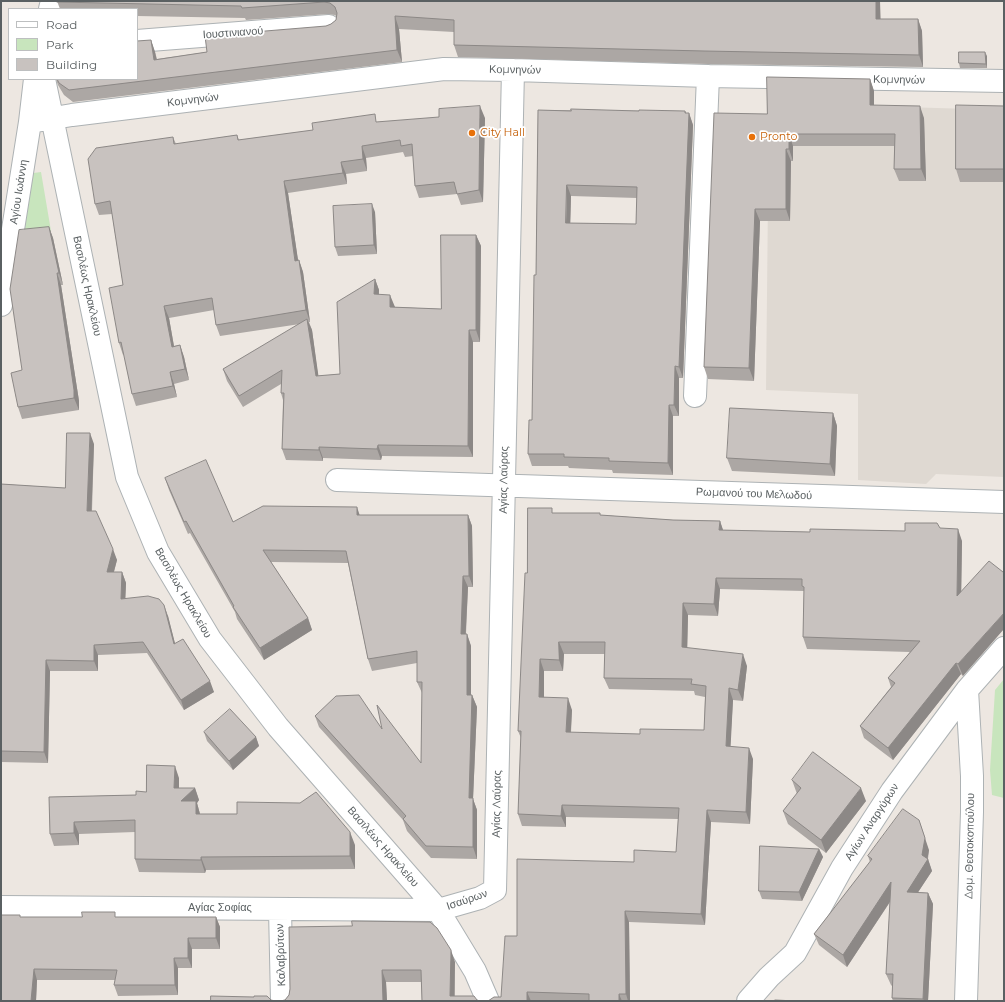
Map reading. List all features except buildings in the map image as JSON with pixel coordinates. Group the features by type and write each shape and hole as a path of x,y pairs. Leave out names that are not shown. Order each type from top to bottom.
{"street":[{"name":"Ιουστινιανού","path":"138,40 329,26"},
{"name":"Κομνηνών","path":"30,122 444,69 1004,82"},
{"name":"Αγίας Λαύρας","path":"495,890 513,70"},
{"path":"695,396 708,76"},
{"name":"Αγίου Ιωάννη","path":"1,304 30,122 35,80"},
{"name":"Βασιλέως Ηρακλείου","path":"44,80 128,477 158,552 210,639 278,727 438,910 475,970 488,1001"},
{"name":"Ρωμανού του Μελωδού","path":"337,480 1004,502"},
{"name":"Αγίων Αναργύρων","path":"748,1001 769,977 795,953 842,868 892,791 967,698 1004,648"},
{"name":"Δομ. Θεοτοκοπούλου","path":"966,1001 972,812 967,698"},
{"name":"Ισαύρων","path":"438,910 480,898 495,890"},
{"name":"Αγίας Σοφίας","path":"1,907 438,910"},
{"name":"Καλαβρύτων","path":"280,909 282,1001"}],"shaded area":[{"path":"769,103 1004,110 1004,477 936,474 926,484 858,480 858,394 766,390"}],"green space":[{"path":"41,172 51,231 20,234 26,174"},
{"path":"1004,679 1004,798 992,795 990,770 995,690"}],"place":[{"name":"City Hall","path":"472,133"},
{"name":"Pronto","path":"752,137"}]}
